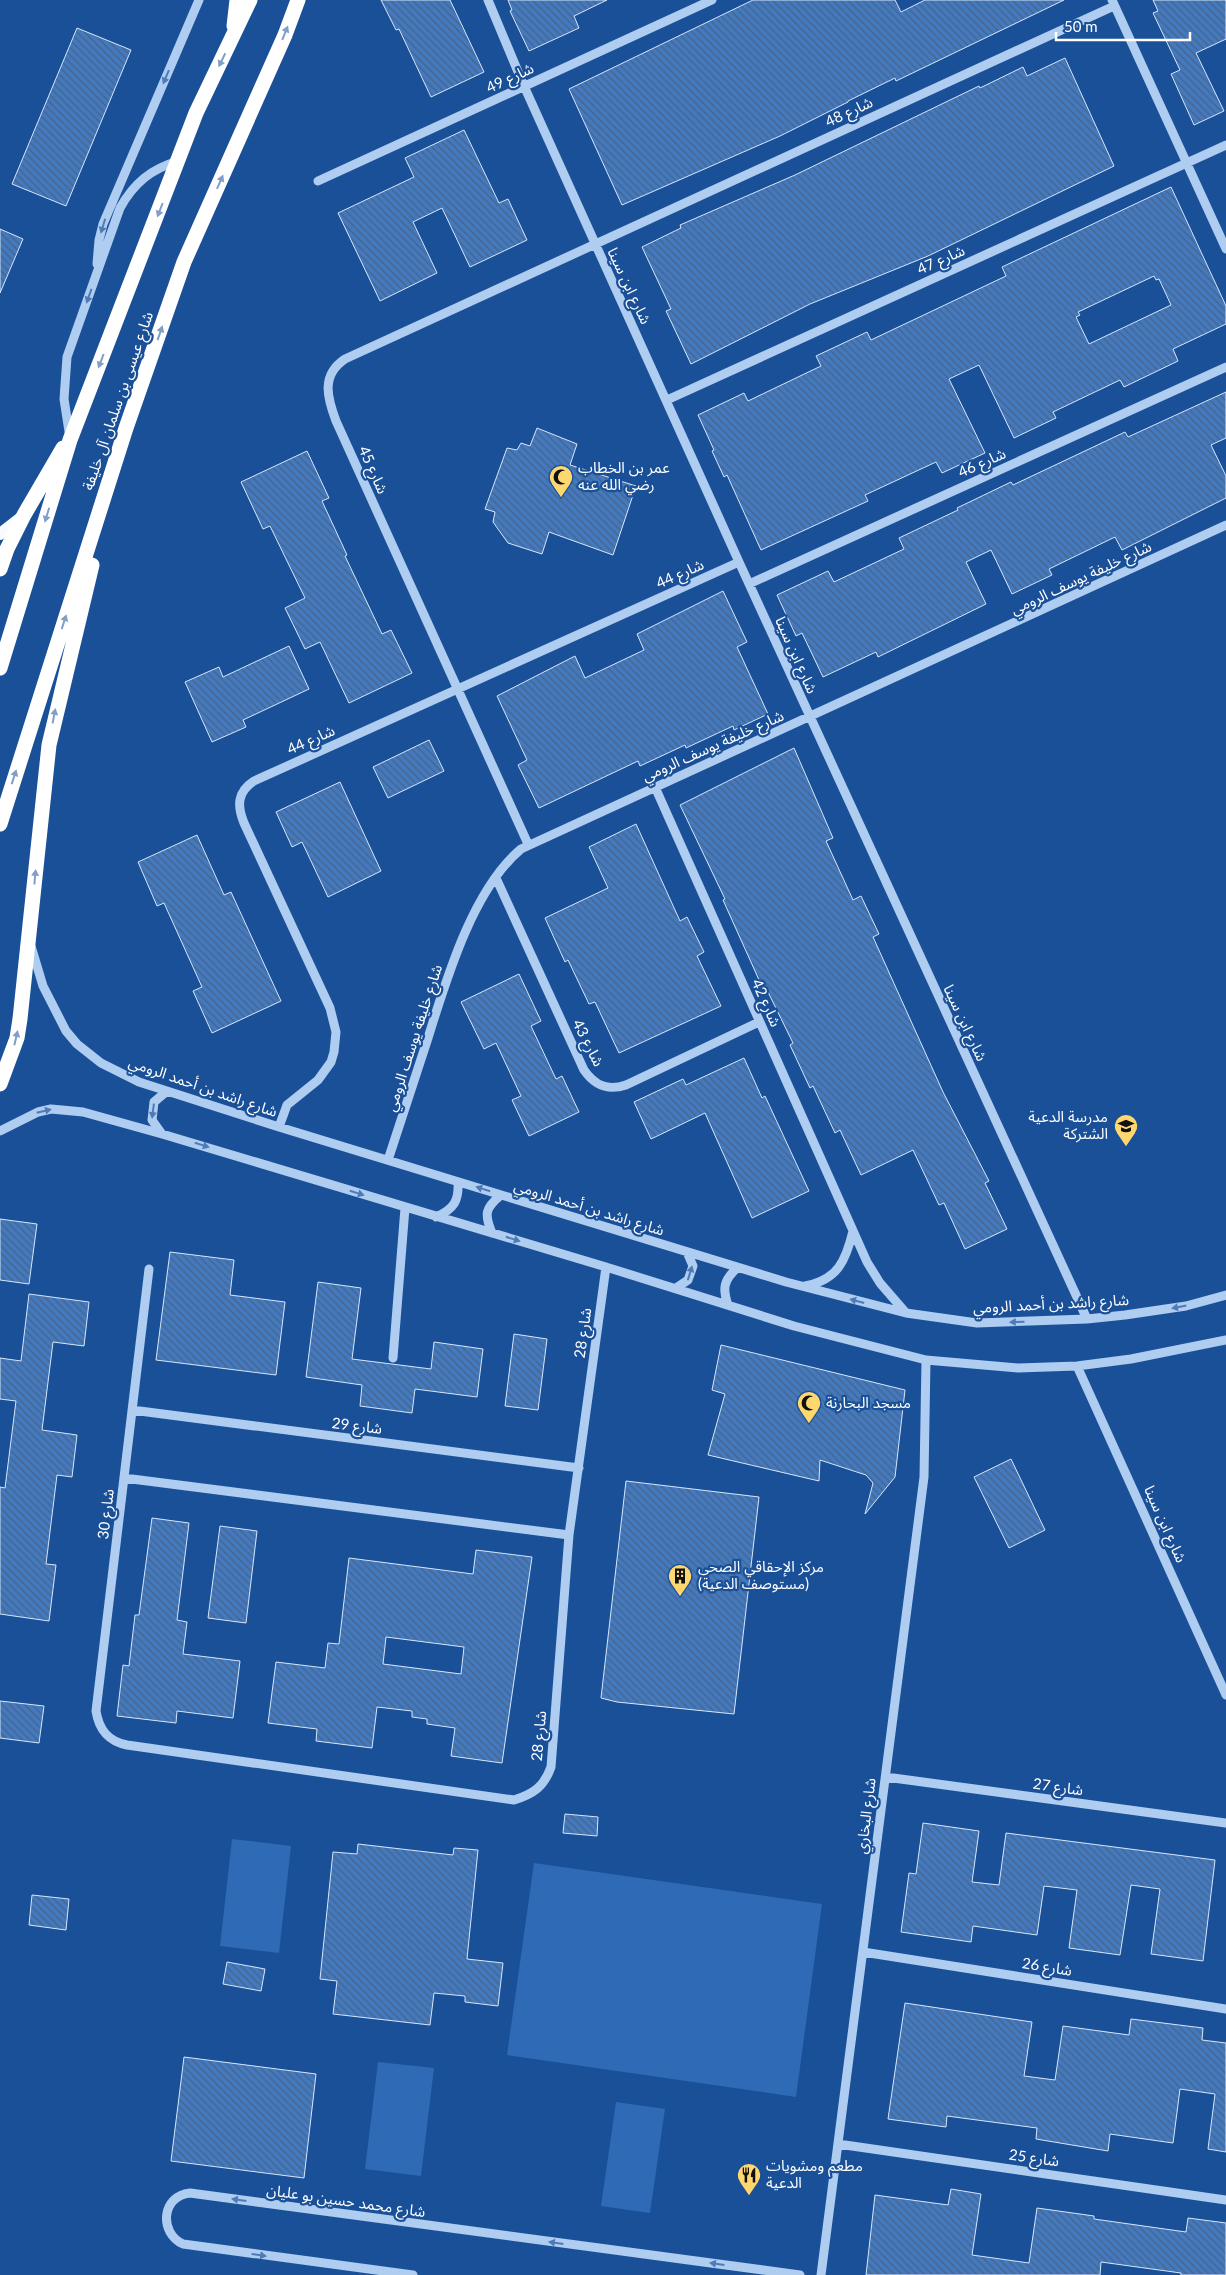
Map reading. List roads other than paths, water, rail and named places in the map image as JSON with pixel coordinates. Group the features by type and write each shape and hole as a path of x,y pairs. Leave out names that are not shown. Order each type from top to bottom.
{"highway":[{"path":"234,37 236,0"},
{"name":"شارع عيسى بن سلمان آل خليفة","path":"0,668 70,440 196,113 234,37 250,0"},
{"name":"شارع عيسى بن سلمان آل خليفة","path":"0,824 126,428 184,262 285,35 298,0"},
{"path":"0,1084 17,1038 30,940 49,745 56,707 126,428"},
{"path":"0,569 7,549 24,515 60,451 70,440"}],"main road":[{"path":"0,534 24,515"}],"street":[{"path":"98,272 99,240 103,224 199,0"},
{"name":"شارع ابن سينا","path":"488,0 594,243 1087,1319"},
{"name":"شارع 49","path":"318,181 712,0"},
{"path":"1113,3 1226,249"},
{"name":"شارع 48","path":"594,243 1113,3"},
{"name":"شارع 47","path":"666,400 1226,146"},
{"path":"70,440 64,399 67,357 126,196 134,186 154,170 179,161"},
{"name":"شارع 45","path":"528,844 336,421 328,398 328,381 336,365 345,359 594,243"},
{"name":"شارع 46","path":"749,584 1226,367"},
{"name":"شارع خليفة يوسف الرومي","path":"388,1160 457,951 482,901 496,878 512,857 528,844 810,718 1226,525"},
{"name":"شارع 44","path":"279,1127 287,1105 326,1071 334,1052 336,1032 330,1008 244,823 240,810 240,797 247,786 254,781 739,562"},
{"name":"شارع 42","path":"654,787 853,1231 873,1272 906,1313"},
{"name":"شارع 43","path":"496,878 584,1070 600,1085 612,1088 626,1085 759,1022"},
{"name":"شارع راشد بن أحمد الرومي","path":"30,940 49,1001 66,1032 77,1044 101,1063 117,1072 167,1091 279,1127 737,1268 906,1313 977,1322 1087,1319 1156,1311 1226,1295"},
{"path":"162,1134 152,1120 154,1102 167,1091"},
{"path":"0,1131 38,1112 66,1110 162,1134 676,1288 794,1326 926,1360 1018,1368 1076,1366 1138,1358 1226,1340"},
{"path":"436,1217 450,1210 455,1204 459,1197 458,1182"},
{"path":"492,1233 486,1219 489,1205 501,1195"},
{"path":"393,1358 405,1208"},
{"path":"802,1286 823,1280 836,1271 846,1257 853,1231"},
{"path":"676,1288 688,1280 693,1266 686,1252"},
{"name":"شارع 28","path":"127,1746 492,1798 514,1800 528,1796 543,1784 551,1767 569,1535 606,1267"},
{"path":"728,1305 723,1292 727,1278 737,1268"},
{"name":"شارع 30","path":"127,1746 118,1744 106,1736 99,1724 96,1711 150,1269"},
{"name":"شارع البخاري","path":"821,2275 924,1477 926,1360"},
{"name":"شارع ابن سينا","path":"1076,1366 1226,1695"},
{"name":"شارع 29","path":"132,1410 579,1468"},
{"path":"124,1478 569,1535"},
{"name":"شارع 27","path":"886,1777 1226,1823"},
{"name":"شارع 26","path":"863,1952 1226,2009"},
{"name":"شارع 25","path":"838,2144 1226,2200"},
{"name":"شارع محمد حسين بو عليان","path":"413,2275 183,2244 174,2238 168,2226 167,2210 170,2203 176,2197 190,2193 800,2275"}],"place":[{"name":"عمر بن الخطاب رضي الله عنه","path":"561,498"},
{"name":"مدرسة الدعية الشتركة","path":"1126,1147"},
{"name":"مسجد البحارنة","path":"809,1424"},
{"name":"مركز الإحقاقي الصحي (مستوصف الدعية)","path":"680,1597"},
{"name":"مطعم ومشويات الدعية","path":"749,2196"}]}
